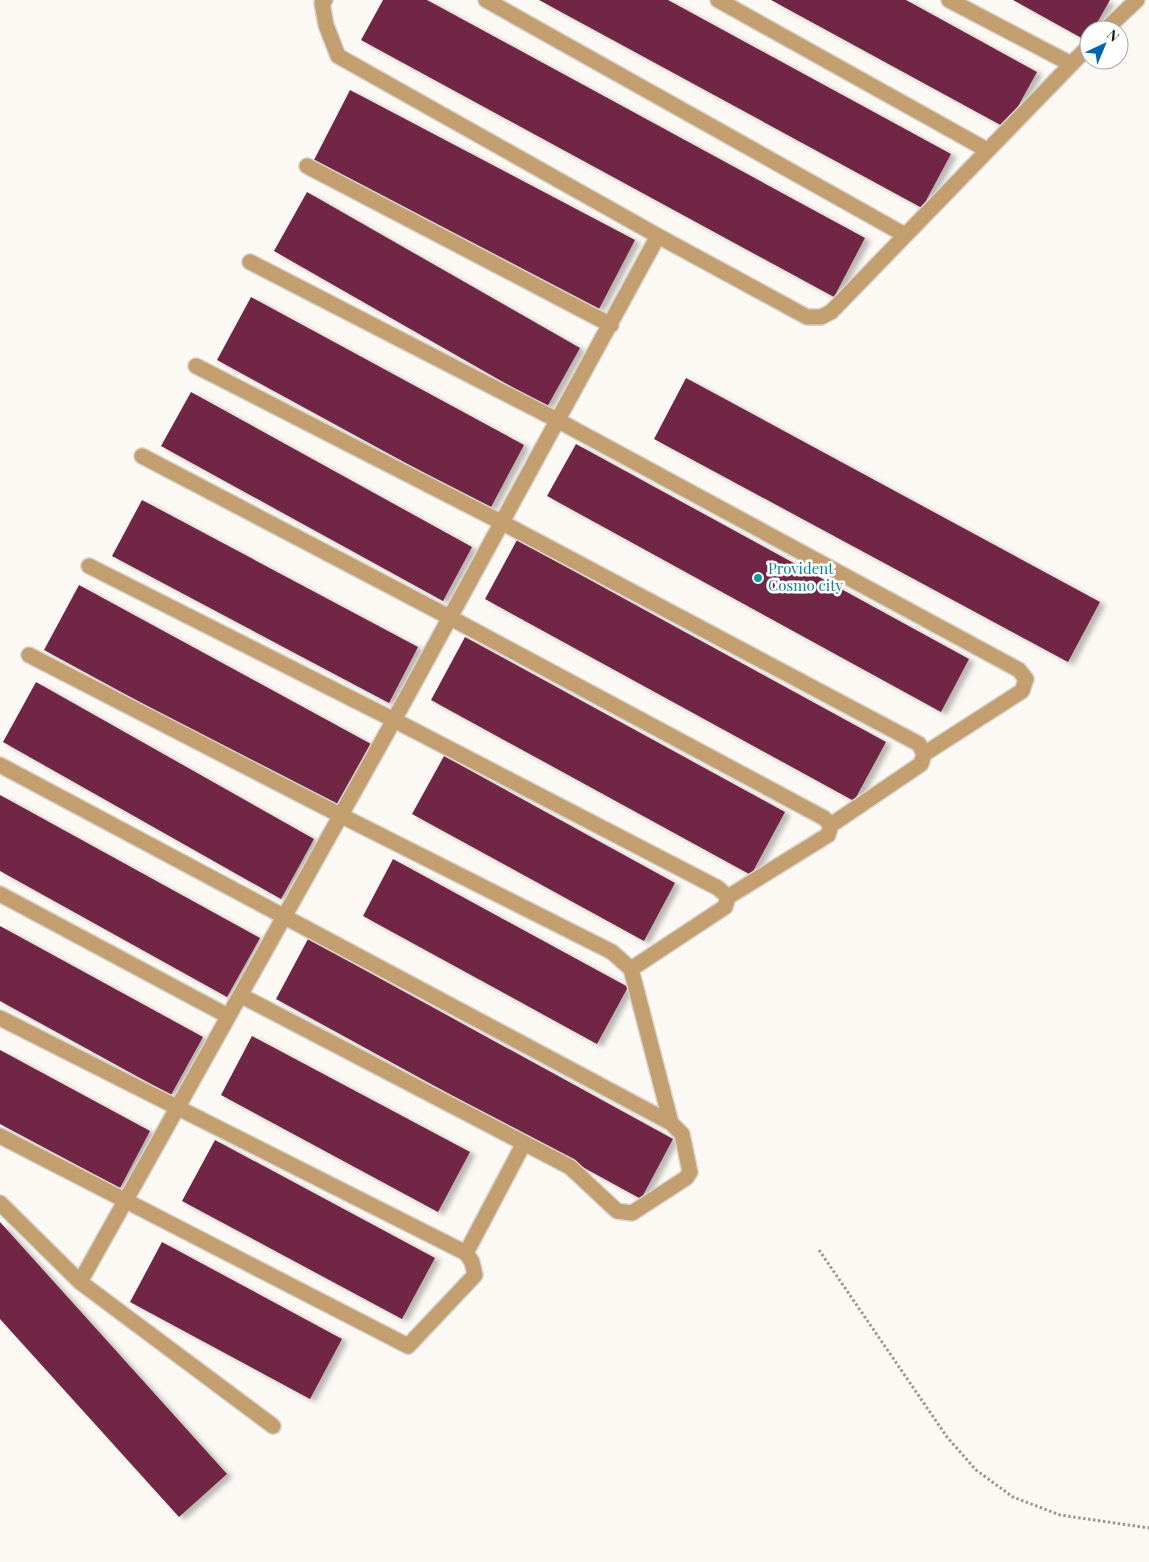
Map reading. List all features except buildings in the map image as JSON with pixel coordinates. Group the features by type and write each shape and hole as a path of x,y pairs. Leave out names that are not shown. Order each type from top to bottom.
{"street":[{"path":"325,0 322,3 326,25 338,56 658,236 807,317 821,317 831,312 1079,57"},
{"path":"486,0 905,235"},
{"path":"718,0 987,150"},
{"path":"949,0 1072,64"},
{"path":"1116,20 1137,0"},
{"path":"307,166 611,325"},
{"path":"80,1282 394,720 658,236"},
{"path":"250,262 557,420 1019,670 1026,679 1022,691 924,754 921,764 830,825 828,835 728,897 725,907 631,969"},
{"path":"196,366 501,522 919,744 924,754"},
{"path":"142,456 449,617 815,813 830,825"},
{"path":"89,566 394,720 718,888 728,897"},
{"path":"29,655 612,952 631,969 671,1123"},
{"path":"0,765 671,1123 682,1134 690,1172 686,1178 632,1213 616,1211 570,1167 240,995"},
{"path":"0,894 228,1016"},
{"path":"0,1018 466,1253 472,1262 475,1275 408,1346 0,1136"},
{"path":"466,1253 524,1143"},
{"path":"0,1203 80,1282 273,1426"}],"path":[{"path":"819,1250 947,1438 976,1470 1013,1497 1060,1515 1149,1528"}],"place":[{"name":"Provident Cosmo city","path":"758,578"}]}
